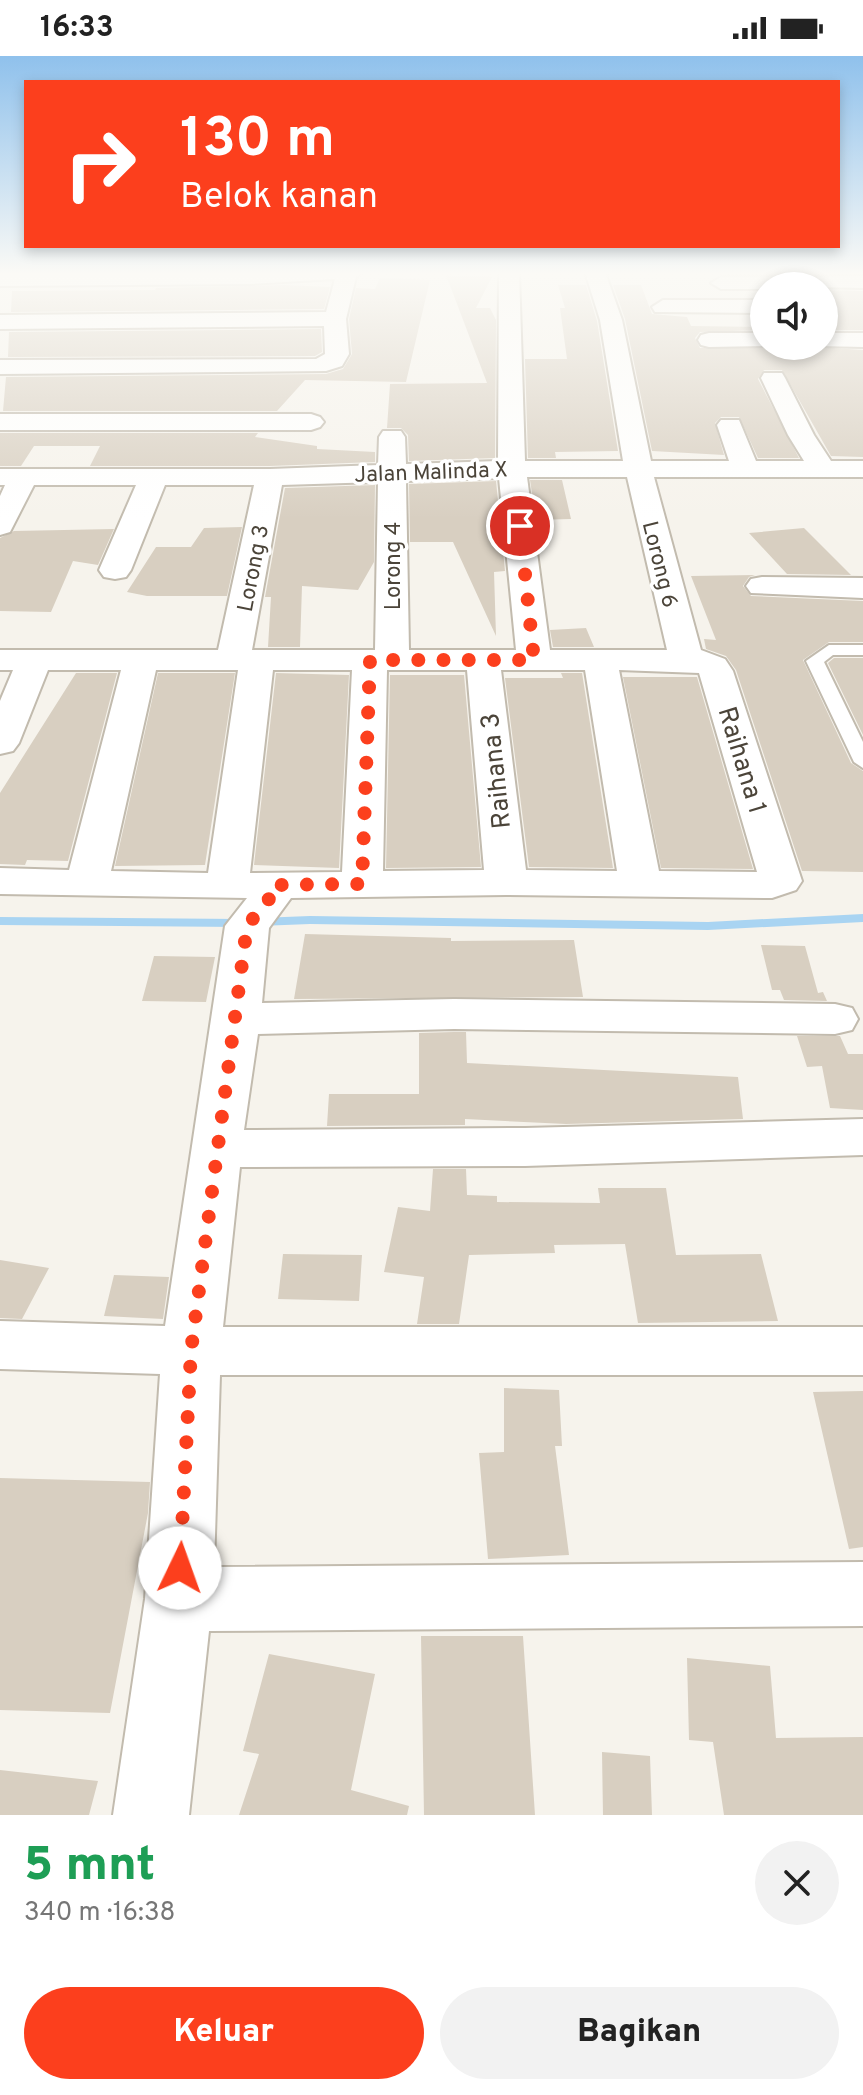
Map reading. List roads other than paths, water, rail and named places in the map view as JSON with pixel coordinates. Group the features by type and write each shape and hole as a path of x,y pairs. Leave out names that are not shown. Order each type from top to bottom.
{"street":[{"path":"0,366 318,366 336,358 336,354"},
{"path":"510,354 512,469 534,660"},
{"name":"Lorong 6","path":"624,354 619,370 639,468 667,596 687,659"},
{"path":"773,378 801,435 823,469"},
{"path":"0,422 311,422"},
{"path":"730,425 745,468"},
{"name":"Lorong 4","path":"362,884 381,660 392,437"},
{"name":"Jalan Malinda X","path":"12,477 270,477 512,469 863,469"},
{"path":"0,526 12,477"},
{"path":"115,570 154,477"},
{"name":"Lorong 3","path":"151,1815 179,1599 191,1351 222,1100 254,899 245,659 270,477"},
{"path":"762,586 863,588"},
{"path":"87,883 141,659"},
{"path":"0,881 87,883 254,899 362,884 640,883 600,659"},
{"path":"0,743 17,660 687,659"},
{"name":"Raihana 1","path":"640,883 772,885 781,881 716,671 703,661 687,659"},
{"name":"Raihana 3","path":"483,660 506,882"},
{"path":"237,1019 454,1014 835,1019"},
{"path":"218,1149 525,1147 863,1137"},
{"path":"0,1345 191,1351 863,1351"},
{"path":"179,1599 863,1594"}],"lane":[{"path":"863,650 829,650 815,661 863,762"}],"waterway":[{"path":"259,922 310,920 708,926 863,918"},
{"path":"0,921 240,923"}]}
